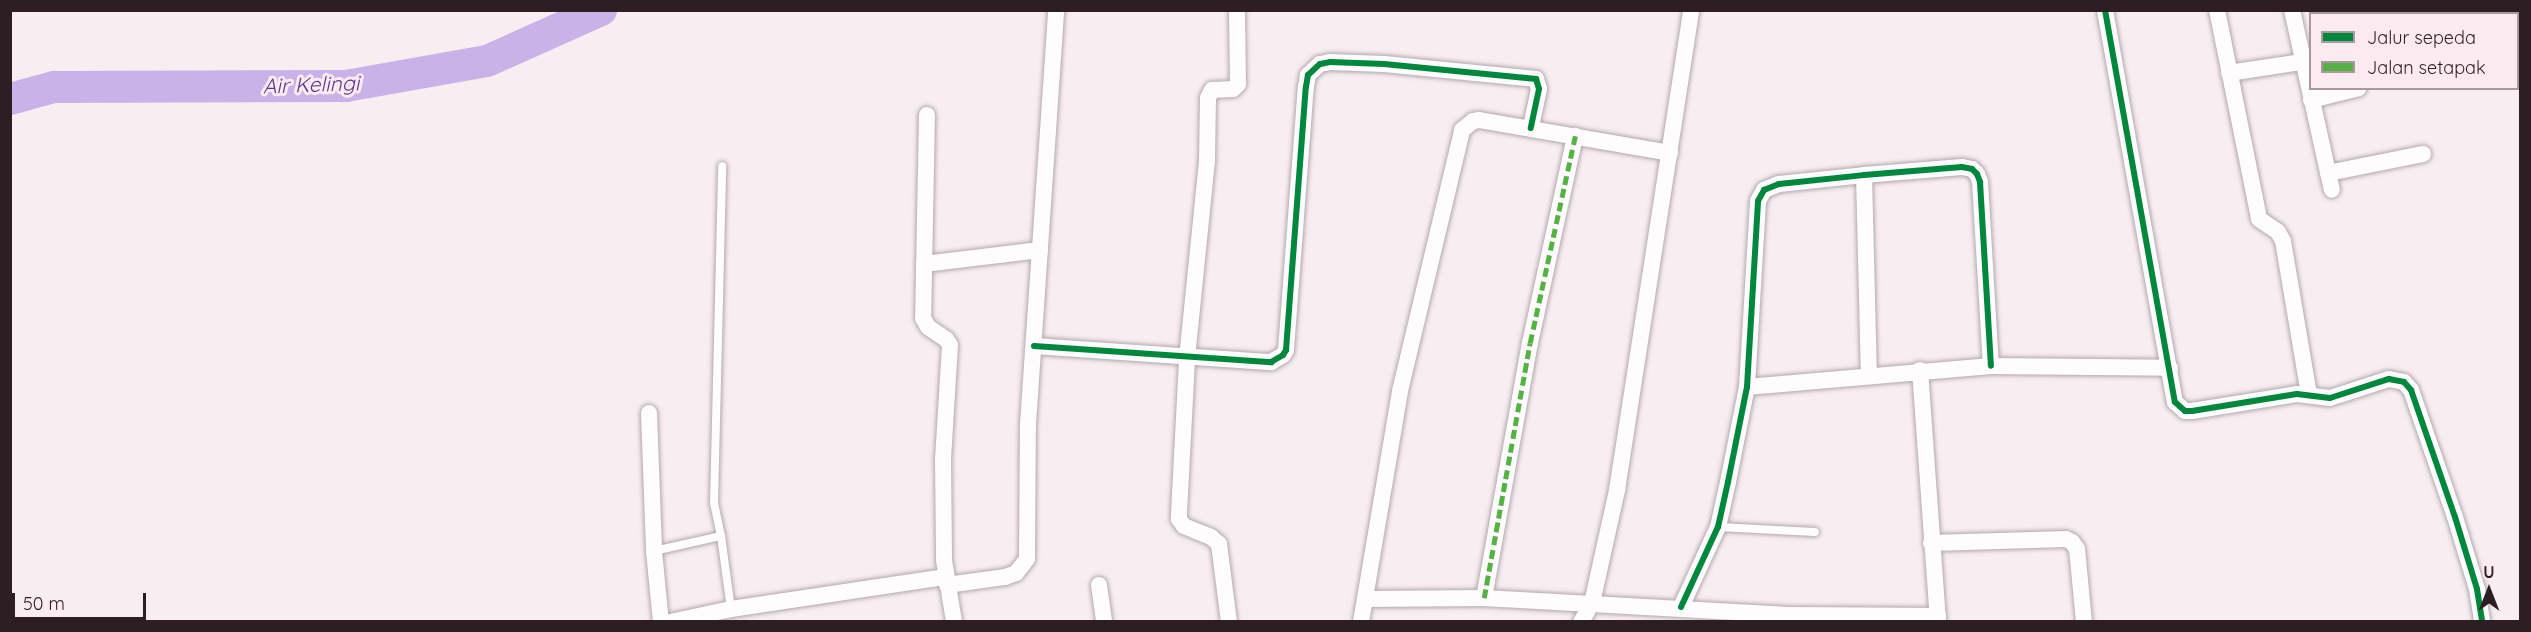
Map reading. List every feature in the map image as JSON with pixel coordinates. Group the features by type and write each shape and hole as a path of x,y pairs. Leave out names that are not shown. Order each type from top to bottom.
{"street":[{"path":"670,621 731,609 946,581 1005,577 1016,573 1027,559 1028,424 1056,10"},
{"path":"1229,621 1219,544 1211,537 1184,526 1179,519 1187,358 1207,170 1208,98 1212,90 1233,89 1238,84 1237,10"},
{"path":"1581,621 1592,603 1617,490 1691,10"},
{"path":"2105,10 2175,402 2185,411 2297,394 2330,398 2389,379 2404,382 2411,390 2455,517 2477,589 2482,621"},
{"path":"2217,10 2259,219 2278,232 2283,242 2309,394"},
{"path":"2292,10 2330,182 2423,154"},
{"path":"1034,346 1271,362 1286,350 1306,87 1308,75 1320,64 1330,62 1384,64 1536,79 1539,89 1531,128"},
{"path":"2229,73 2302,62"},
{"path":"2311,100 2351,90"},
{"path":"927,115 924,323 946,339 950,345 943,459 946,581 954,621"},
{"path":"1361,621 1400,391 1460,135 1473,121 1531,128 1670,153"},
{"path":"1484,598 1530,343 1575,136"},
{"path":"1681,607 1718,527 1747,387 1758,201 1761,193 1779,184 1864,175 1962,167 1977,174 1991,366"},
{"path":"1864,175 1869,375"},
{"path":"924,264 1040,250"},
{"path":"1747,387 1920,370 1991,366 2169,368"},
{"path":"1366,598 1484,598 1681,607 1785,615 1938,619 1920,370"},
{"path":"649,413 654,551 661,621"},
{"path":"1931,543 2066,539 2072,542 2077,549 2084,621"},
{"path":"1099,585 1104,621"}],"lane":[{"path":"722,166 714,503 731,609"},
{"path":"1718,527 1815,532"},
{"path":"654,551 721,536"}],"waterway":[{"name":"Air Kelingi","path":"10,99 54,87 346,86 487,61 601,10"}],"marked path":[{"path":"1484,598 1530,343 1575,136"}],"cycle path":[{"path":"2105,10 2175,402 2185,411 2192,411 2297,394 2330,398 2389,379 2404,382 2411,390 2455,517 2477,589 2482,622"},
{"path":"1034,346 1271,362 1283,355 1286,350 1306,87 1308,75 1320,64 1330,62 1384,64 1536,79 1539,89 1531,128"},
{"path":"1681,607 1718,527 1747,387 1758,201 1764,190 1779,184 1864,175 1962,167 1972,169 1980,182 1991,366"}]}
